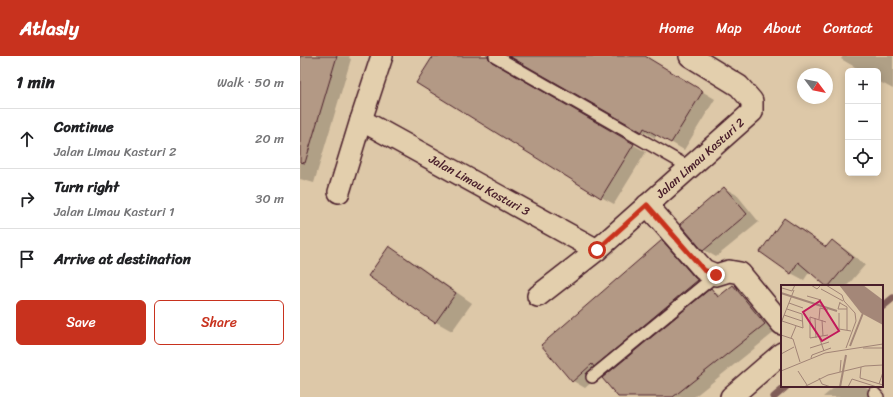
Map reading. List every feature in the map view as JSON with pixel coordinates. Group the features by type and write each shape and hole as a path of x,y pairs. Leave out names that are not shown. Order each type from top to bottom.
{"street":[{"path":"339,192 382,56"},
{"name":"Jalan Limau Kasturi 2","path":"538,296 597,250 752,112 752,101 740,86 690,56"},
{"name":"Jalan Limau Kasturi 3","path":"361,120 597,250"},
{"path":"647,205 704,270 716,275 730,272 740,274 781,323"},
{"path":"731,397 781,354"}],"lane":[{"path":"495,56 689,167"},
{"path":"592,377 716,275"}],"building":[{"path":"300,56 337,56 305,163 300,162"},
{"path":"433,56 488,56 492,62 634,144 601,198 416,83"},
{"path":"509,56 645,56 703,91 671,143 644,128 642,132"},
{"path":"724,187 747,214 703,251 680,224"},
{"path":"784,218 826,247 832,240 853,257 830,285 825,285 798,262 791,274 760,252"},
{"path":"662,240 698,280 594,367 592,364 572,382 541,345"},
{"path":"389,246 456,293 435,323 368,276"},
{"path":"733,285 765,324 673,397 618,397 602,378 711,288 718,297"}],"waterway":[{"path":"883,306 893,298"},
{"path":"774,397 786,387"}],"route":[{"path":"597,250 647,205 704,270 716,275"}]}
